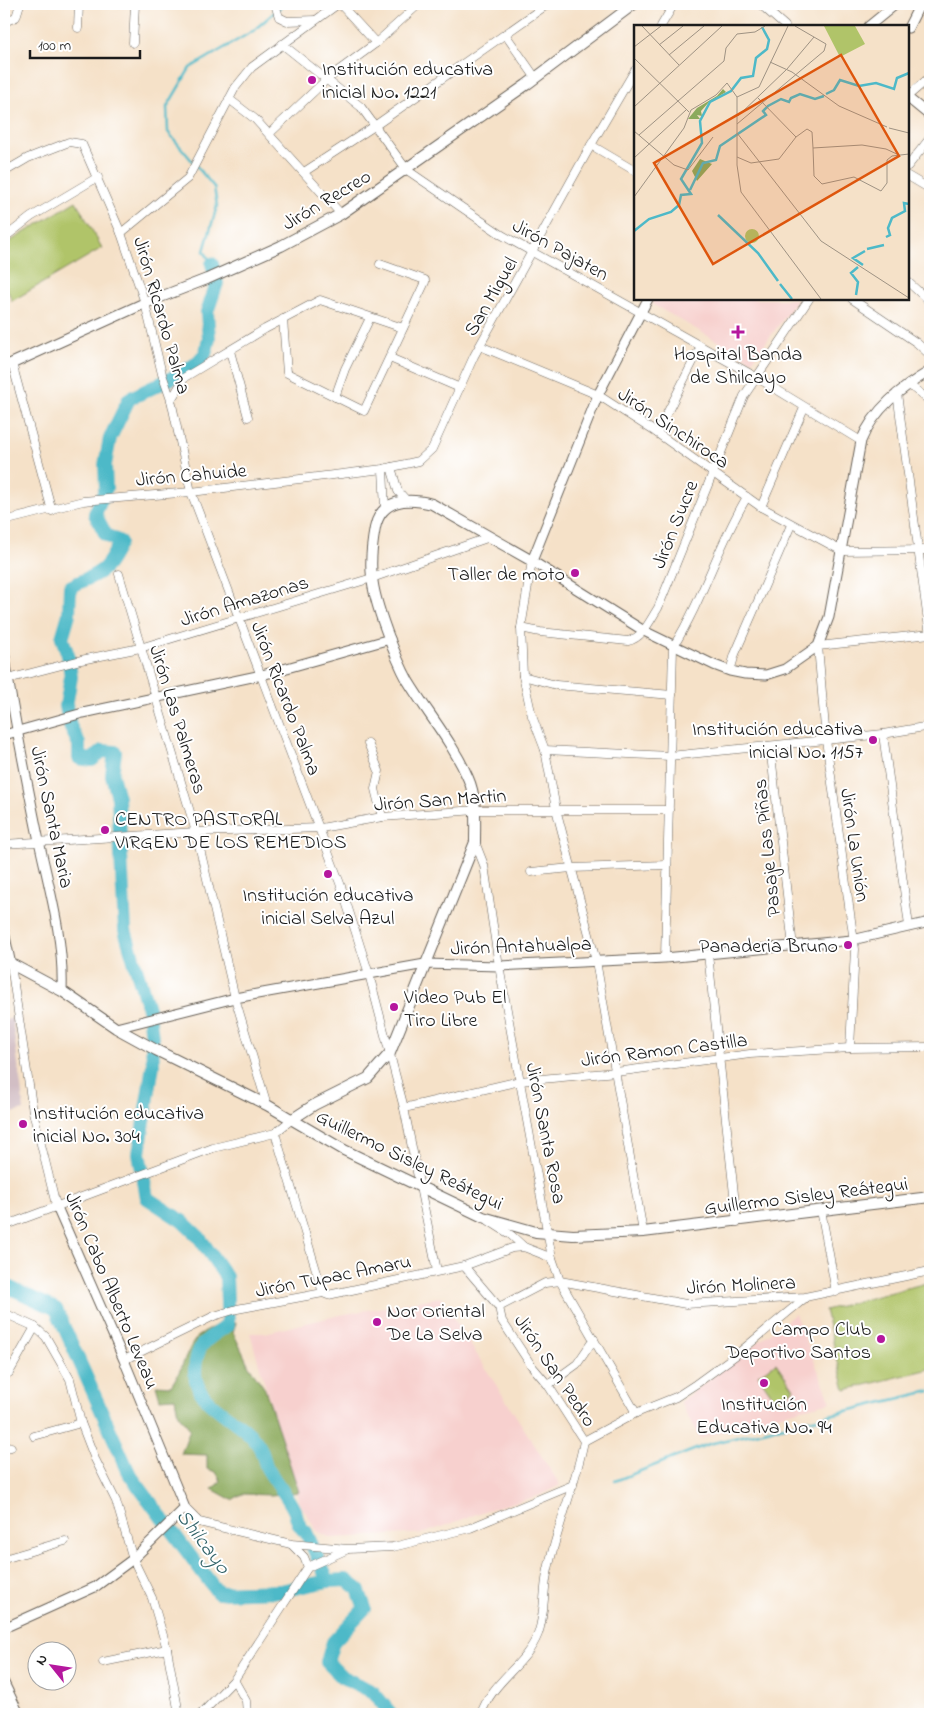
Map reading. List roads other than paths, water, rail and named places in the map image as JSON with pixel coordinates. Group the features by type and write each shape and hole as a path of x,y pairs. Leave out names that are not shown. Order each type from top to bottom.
{"main road":[{"name":"Jirón Recreo","path":"8,365 145,303 207,279 281,246 342,214 408,170 634,4"},
{"path":"291,1120 314,1105 368,1078 390,1053 475,842 476,810 469,781 456,752 408,680 390,639 372,578 372,542 376,525 390,504 406,500 432,504 532,561"},
{"name":"Guillermo Sisley Reátegui","path":"7,963 62,991 116,1028 267,1105 344,1150 483,1217 550,1235 643,1232 930,1197"}],"street":[{"path":"4,22 16,17 20,4"},
{"path":"78,28 79,4"},
{"path":"133,43 134,4"},
{"path":"274,4 279,18 293,22 318,20"},
{"path":"121,233 188,178 203,153 239,82 252,67 282,44 339,4 376,43"},
{"path":"269,134 327,79 376,43 419,4"},
{"path":"304,172 376,125 548,4"},
{"path":"662,25 674,4"},
{"path":"760,4 784,25"},
{"path":"870,25 896,4"},
{"path":"909,26 920,4"},
{"path":"506,34 535,77"},
{"name":"Jirón Pajaten","path":"282,44 361,107 408,170 502,235 756,377 861,441"},
{"name":"San Miguel","path":"387,468 419,461 428,454 480,346 591,145 634,72"},
{"path":"909,96 930,77"},
{"path":"909,98 930,116"},
{"path":"229,99 255,119 342,214"},
{"path":"909,165 930,138"},
{"name":"Jirón Ricardo Palma","path":"4,172 28,158 69,142 82,144 121,233 145,303 162,374 171,400 192,492 321,828 369,974 404,1108 422,1188 437,1271"},
{"path":"591,145 634,170"},
{"path":"4,238 32,217 98,177"},
{"path":"909,177 930,189"},
{"path":"284,319 286,372 364,412 425,281 380,264"},
{"path":"909,283 930,302"},
{"path":"171,400 184,378 320,300 403,328"},
{"path":"643,1232 596,961 556,809 545,750 532,716 523,676 521,628 532,561 598,395 639,312 647,300"},
{"name":"Jirón Sucre","path":"644,631 658,608 744,396 808,300"},
{"path":"853,300 916,343 930,355"},
{"path":"335,397 345,369 370,318"},
{"name":"Jirón Sinchiroca","path":"480,346 598,395 657,433 746,498 791,525 842,551"},
{"path":"657,433 701,346"},
{"path":"230,351 248,417"},
{"path":"390,358 460,388"},
{"path":"8,365 52,510"},
{"path":"818,646 829,617 861,441 868,426 897,393 930,371"},
{"path":"908,384 930,401"},
{"path":"532,561 644,631 673,647 730,671 766,675 785,669 818,646 930,635 897,393"},
{"path":"761,507 804,408"},
{"path":"387,468 398,491 406,500"},
{"path":"385,509 387,468"},
{"name":"Jirón Cahuide","path":"4,522 84,501 192,492 387,468"},
{"path":"665,958 673,647 690,620 736,514 746,498"},
{"path":"730,671 735,654 791,525"},
{"name":"Jirón Amazonas","path":"6,680 61,667 81,660 140,648 372,578 490,537"},
{"path":"842,551 919,552 930,550"},
{"name":"Jirón Las Palmeras","path":"119,574 140,648 158,696 196,832 235,998 267,1105"},
{"path":"521,628 628,641 636,638 644,631"},
{"path":"4,735 83,713 262,675 390,639"},
{"name":"Jirón La Unión","path":"818,646 826,740 855,958 850,1048"},
{"name":"Jirón Santa Maria","path":"4,651 6,680 58,923 63,962 62,991"},
{"path":"523,676 556,685 672,695"},
{"path":"545,750 670,756 884,734 930,726"},
{"path":"884,734 909,926"},
{"path":"368,743 379,771 375,789 382,817"},
{"name":"Pasaje Las Piñas","path":"770,746 793,947"},
{"name":"Jirón San Martin","path":"4,844 196,832 321,828 382,817 476,810 669,810"},
{"name":"Jirón Santa Rosa","path":"475,842 484,865 499,966 550,1235 552,1258 560,1281 636,1413"},
{"path":"531,872 571,868 667,865"},
{"name":"Jirón Antahualpa","path":"116,1028 235,998 425,964 499,966 665,958 852,940 930,922"},
{"name":"Jirón Cabo Alberto Leveau","path":"4,932 7,963 33,1112 56,1205 124,1360 183,1510"},
{"path":"708,954 737,1222"},
{"name":"Jirón Ramon Castilla","path":"404,1108 520,1081 616,1072 718,1058 850,1048 930,1047"},
{"path":"4,1209 7,1225 154,1168 214,1148 275,1133 291,1120"},
{"path":"275,1133 323,1293"},
{"path":"821,1210 836,1292"},
{"path":"483,1217 511,1235 524,1247 552,1258"},
{"name":"Jirón Tupac Amaru","path":"124,1360 214,1316 237,1309 323,1293 328,1295 464,1266 512,1248 524,1247"},
{"name":"Jirón San Pedro","path":"464,1266 498,1308 502,1321 531,1365 548,1385 584,1442 546,1576 546,1589 538,1635 527,1653 493,1691 481,1714"},
{"name":"Jirón Molinera","path":"498,1308 544,1283 560,1281 686,1304 806,1297 930,1271"},
{"path":"584,1442 636,1413 664,1403 696,1384 736,1355 806,1297"},
{"path":"4,1313 34,1327 46,1337 70,1379 81,1423 95,1459 116,1501 135,1557 152,1598 167,1649 179,1714"},
{"path":"4,1370 8,1373 34,1327"},
{"path":"548,1385 577,1364 594,1339"},
{"path":"34,1436 81,1423"},
{"path":"4,1628 95,1587 135,1557 183,1510 199,1522 291,1544 348,1549 392,1547 470,1528 573,1485"},
{"path":"4,1558 65,1542"},
{"path":"291,1544 304,1557 308,1567"},
{"path":"200,1714 234,1680 308,1567 348,1549"},
{"path":"103,1662 167,1649"},
{"path":"234,1680 246,1701 248,1714"},
{"path":"4,1683 19,1714"}],"waterway":[{"path":"212,264 204,251 217,206 214,187 168,132 167,107 190,68 253,31 284,4"},
{"path":"212,264 217,283 207,312 209,339 205,354 197,363 182,373 129,399 110,438 105,465 106,488 95,514 106,535 120,542 110,561 101,571 70,587 69,614 62,638 68,655 71,677 66,706 70,726 79,744 79,758 92,760 102,751 115,752 112,775 118,798 125,930 149,1012 152,1038 153,1065 139,1153 147,1198 182,1221 199,1237 226,1277 228,1325 209,1338 200,1348 195,1371 197,1383 202,1394 252,1436 259,1446 267,1468 291,1504 299,1525 306,1532 328,1581"},
{"name":"Shilcayo","path":"4,1285 56,1309 130,1475 218,1593 280,1591 328,1581 346,1580 358,1589 365,1608 333,1642 327,1662 342,1677 373,1692 391,1714"},
{"path":"615,1481 709,1444 930,1391"}],"place":[{"name":"Institución educativa inicial No. 1221","path":"312,80"},
{"name":"Hospital Banda de Shilcayo","path":"738,332"},
{"name":"Taller de moto","path":"575,573"},
{"name":"Institución educativa inicial No. 1157","path":"873,740"},
{"name":"CENTRO PASTORAL VIRGEN DE LOS REMEDIOS","path":"105,830"},
{"name":"Institución educativa inicial Selva Azul","path":"328,874"},
{"name":"Panaderia Bruno","path":"848,945"},
{"name":"Video Pub El Tiro Libre","path":"394,1007"},
{"name":"Institución educativa inicial No. 304","path":"23,1124"},
{"name":"Nor Oriental De La Selva","path":"377,1322"},
{"name":"Campo Club Deportivo Santos","path":"881,1339"},
{"name":"Institución Educativa No. 94","path":"764,1383"}]}
